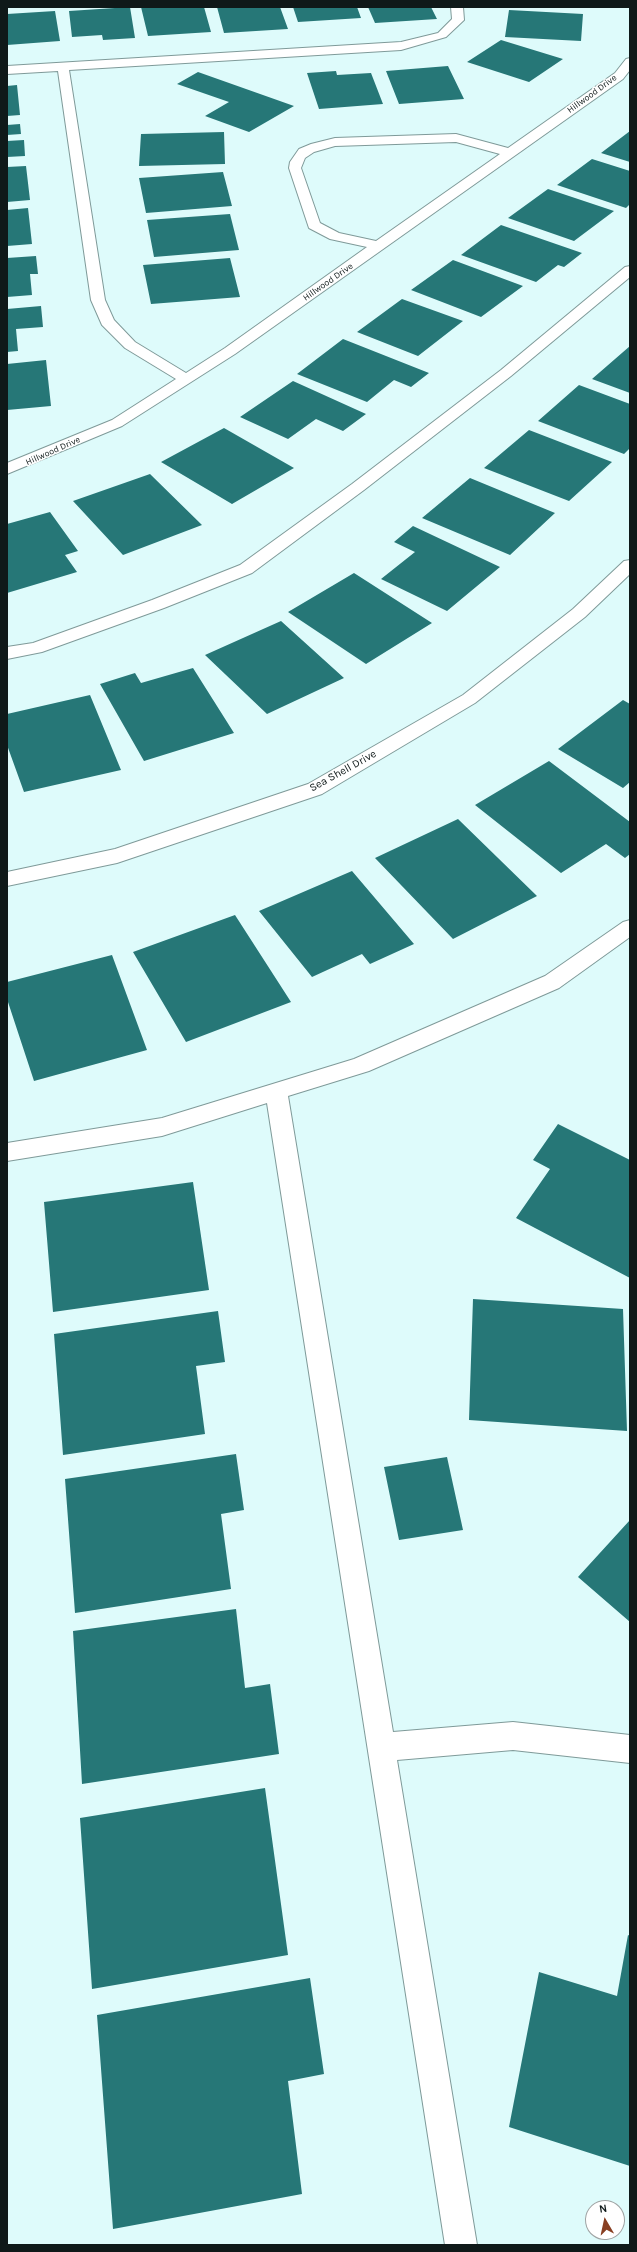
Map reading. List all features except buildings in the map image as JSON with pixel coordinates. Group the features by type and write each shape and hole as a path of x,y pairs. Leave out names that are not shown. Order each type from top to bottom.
{"street":[{"path":"7,70 401,46 442,36 458,20 456,7"},
{"name":"Hillwood Drive","path":"7,469 117,423 230,351 619,76 630,62"},
{"path":"63,67 98,300 107,322 130,345 186,379"},
{"path":"379,246 334,236 314,225 295,168 295,162 300,155 309,149 335,142 456,138 510,154"},
{"path":"7,653 36,648 158,604 246,569 358,487 493,382 630,270"},
{"name":"Sea Shell Drive","path":"7,879 117,856 315,789 469,699 579,613 630,565"},
{"path":"7,1152 162,1127 361,1065 552,982 630,927"},
{"path":"276,1092 462,2245"},
{"path":"382,1747 513,1736 630,1749"}]}
